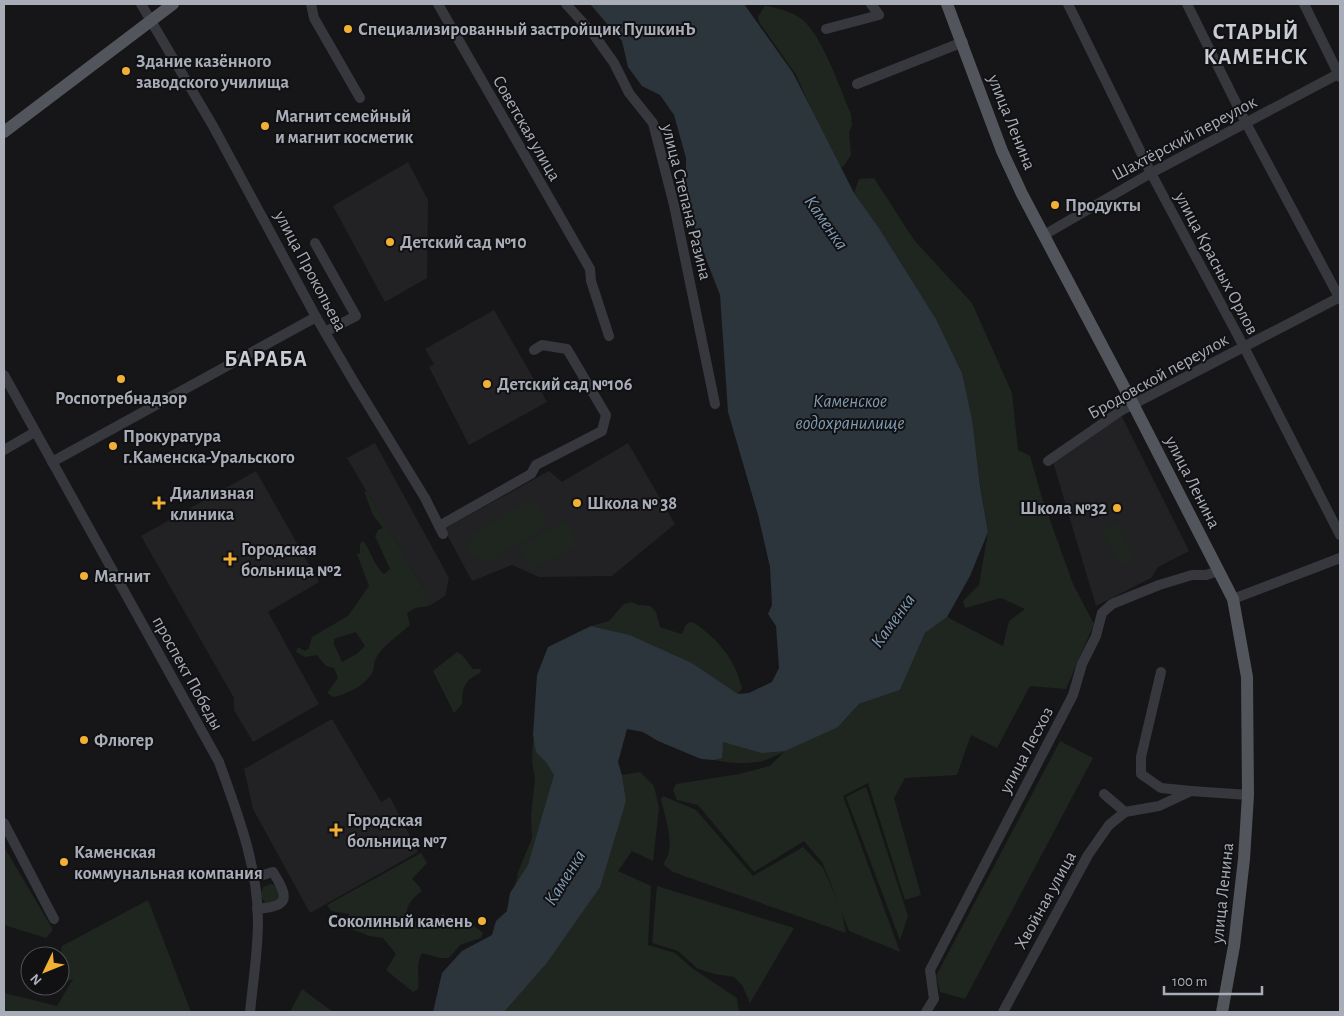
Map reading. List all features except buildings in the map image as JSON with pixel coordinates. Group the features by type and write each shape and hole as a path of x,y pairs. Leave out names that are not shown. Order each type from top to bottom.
{"main road":[{"path":"4,132 173,4"},
{"name":"улица Ленина","path":"947,4 963,42 1002,151 1022,194 1233,599 1247,677 1248,795 1240,898 1233,953 1222,1012"}],"street":[{"name":"улица Прокопьева","path":"141,4 213,126 316,317 425,498 441,530 531,474 536,465 602,432 606,415 567,349 542,345 534,350"},
{"path":"311,4 314,18 360,98"},
{"name":"Советская улица","path":"438,4 590,269 591,281 609,336"},
{"name":"улица Степана Разина","path":"566,4 594,35 614,63 629,94 653,123 674,205 715,404"},
{"path":"826,29 879,15 871,4"},
{"name":"улица Красных Орлов","path":"1068,4 1151,173 1244,347 1340,536"},
{"path":"1187,4 1246,123 1340,298"},
{"path":"1304,4 1340,74"},
{"path":"857,84 963,42"},
{"name":"Шахтёрский переулок","path":"1044,235 1151,173 1340,74"},
{"path":"315,243 356,316 325,332"},
{"name":"Бродовской переулок","path":"1048,460 1122,410 1340,298"},
{"path":"52,462 316,317"},
{"name":"проспект Победы","path":"4,375 219,762 238,817 253,878 257,909 256,946 250,1012"},
{"path":"4,450 35,432"},
{"path":"1233,599 1340,558"},
{"name":"улица Лесхоз","path":"926,1012 934,999 930,970 1073,695 1082,664 1096,636 1102,613 1112,604 1159,585 1219,571"},
{"path":"1161,672 1140,757 1141,774 1160,788 1248,795"},
{"path":"1104,794 1125,812 1158,806 1191,791"},
{"name":"Хвойная улица","path":"1004,1012 1088,855 1109,825 1125,812"},
{"path":"4,823 54,919"},
{"path":"253,878 273,872 284,890 283,901 274,907 257,909"}],"shaded area":[{"path":"765,6 786,11 804,21 825,52 851,114 852,125 849,133 851,155 843,167 836,165 796,75 759,22 758,16"},
{"name":"Детский сад №10","path":"408,162 428,200 427,278 385,302 333,206"},
{"path":"874,178 914,240 972,303 1012,393 1018,450 1030,456 1042,498 1073,584 1094,624 1066,689 1030,686 997,748 971,735 957,775 905,778 894,798 921,895 905,900 868,783 843,796 900,952 849,931 842,913 846,933 673,872 663,864 667,857 670,841 661,799 663,796 696,810 753,876 803,847 823,868 839,904 822,862 804,841 754,872 698,805 677,800 673,790 676,784 739,774 770,766 784,752 761,761 742,763 712,760 683,750 640,731 655,722 838,727 859,704 900,690 925,633 947,617 1003,646 1009,621 1025,609 1001,598 965,608 963,601 979,585 988,532 962,373 936,319 879,228 854,193 859,179"},
{"name":"Детский сад №106","path":"494,310 547,402 469,445 429,367 434,364 425,349"},
{"name":"Школа №32","path":"1121,415 1189,551 1158,567 1151,578 1096,606 1053,462"},
{"path":"375,443 449,578 445,596 429,606 424,589 347,458"},
{"name":"Школа № 38","path":"628,443 675,524 612,576 539,577 512,565 472,581 444,529 549,471 562,482"},
{"name":"Городская больница №2","path":"256,471 319,582 268,612 319,704 253,742 234,710 234,698 141,536"},
{"path":"364,491 367,492 424,589 429,606 415,608 407,613 410,625 379,653 375,660 373,671 365,682 350,692 333,697 327,693 338,678 334,668 326,666 317,655 305,657 296,652 298,647 305,651 309,648 312,637 348,616 369,586 357,554 360,553 360,544 363,541 380,570 384,574 390,569 375,536 378,530 383,528 373,515","holes":["356,632 365,646 358,653 342,662 334,644 334,639"]},
{"path":"524,503 536,505 543,512 546,519 540,531 489,561 478,559 474,556 469,548 470,538 473,533"},
{"path":"562,522 566,523 577,545 531,571 518,548"},
{"path":"1117,522 1134,559 1119,566 1102,529"},
{"path":"631,602 650,606 656,612 660,627 681,634 688,623 693,622 702,628 730,659 742,689 738,694 692,663 630,635 591,626 609,621 624,604"},
{"path":"457,652 462,655 473,669 481,669 480,673 471,678 465,685 462,704 454,713 433,671"},
{"name":"Городская больница №7","path":"332,719 381,802 390,797 418,852 310,913 253,809 244,769"},
{"path":"533,740 558,765 533,859 514,892 518,872 532,838 531,815 535,779 532,761"},
{"path":"1060,741 1093,758 965,999 940,992 936,976"},
{"path":"640,772 654,786 659,808 653,861 632,851 618,871 651,886 648,945 675,953 692,968 737,998 739,1012 504,1012 546,964 626,802 622,775"},
{"path":"866,787 908,916 900,940 846,797"},
{"path":"4,847 52,928 52,931 46,938 4,925"},
{"path":"421,853 427,863 412,879 422,891 411,902 406,916 427,929 435,919 444,914 455,930 473,925 483,933 481,938 460,945 449,958 440,958 422,953 418,966 418,989 413,992 386,970 396,954 383,938 369,936 347,927 349,914 331,911 327,905"},
{"path":"271,884 279,887 280,899 269,904 265,903 260,895 263,887"},
{"path":"657,886 794,928 750,1003 742,985 734,977 698,969 678,951 652,943"},
{"path":"148,900 191,1012 4,1012 4,993 57,1006 63,996 70,996 70,984 73,979 70,980 70,946 62,946"},
{"path":"302,989 333,1012 290,1012"}],"water":[{"name":"Каменское водохранилище","path":"590,4 744,4 793,73 854,193 879,228 936,319 962,373 972,420 988,532 970,576 947,617 925,633 900,690 859,704 838,727 785,751 762,753 723,742 722,758 713,760 701,759 658,741 643,732 627,729 618,762 626,801 600,887 546,964 504,1012 433,1012 442,973 462,951 492,935 496,921 507,911 510,893 528,865 554,775 546,762 536,752 533,735 537,675 548,647 591,626 630,635 692,663 738,694 749,693 772,682 779,668 776,626 768,614 772,605 770,567 758,515 728,412 720,295 696,233 686,180 686,158 674,115 660,95 642,86 628,67 622,41"}],"place":[{"name":"Специализированный застройщик ПушкинЪ","path":"348,29"},
{"name":"Здание казённого заводского училища","path":"126,71"},
{"name":"Магнит семейный и магнит косметик","path":"265,126"},
{"name":"Продукты","path":"1055,205"},
{"name":"Детский сад №10","path":"390,242"},
{"name":"Роспотребнадзор","path":"121,379"},
{"name":"Детский сад №106","path":"487,384"},
{"name":"Прокуратура г.Каменска-Уральского","path":"113,446"},
{"name":"Диализная клиника","path":"159,503"},
{"name":"Школа № 38","path":"577,503"},
{"name":"Школа №32","path":"1117,508"},
{"name":"Городская больница №2","path":"230,559"},
{"name":"Магнит","path":"84,576"},
{"name":"Флюгер","path":"84,740"},
{"name":"Городская больница №7","path":"336,830"},
{"name":"Каменская коммунальная компания","path":"64,862"},
{"name":"Соколиный камень","path":"482,921"}],"district":[{"name":"СТАРЫЙ КАМЕНСК","path":"1256,44"},
{"name":"БАРАБА","path":"266,358"}],"water label":[{"name":"Каменка","path":"827,222"},
{"name":"Каменка","path":"892,620"},
{"name":"Каменка","path":"564,877"}]}
